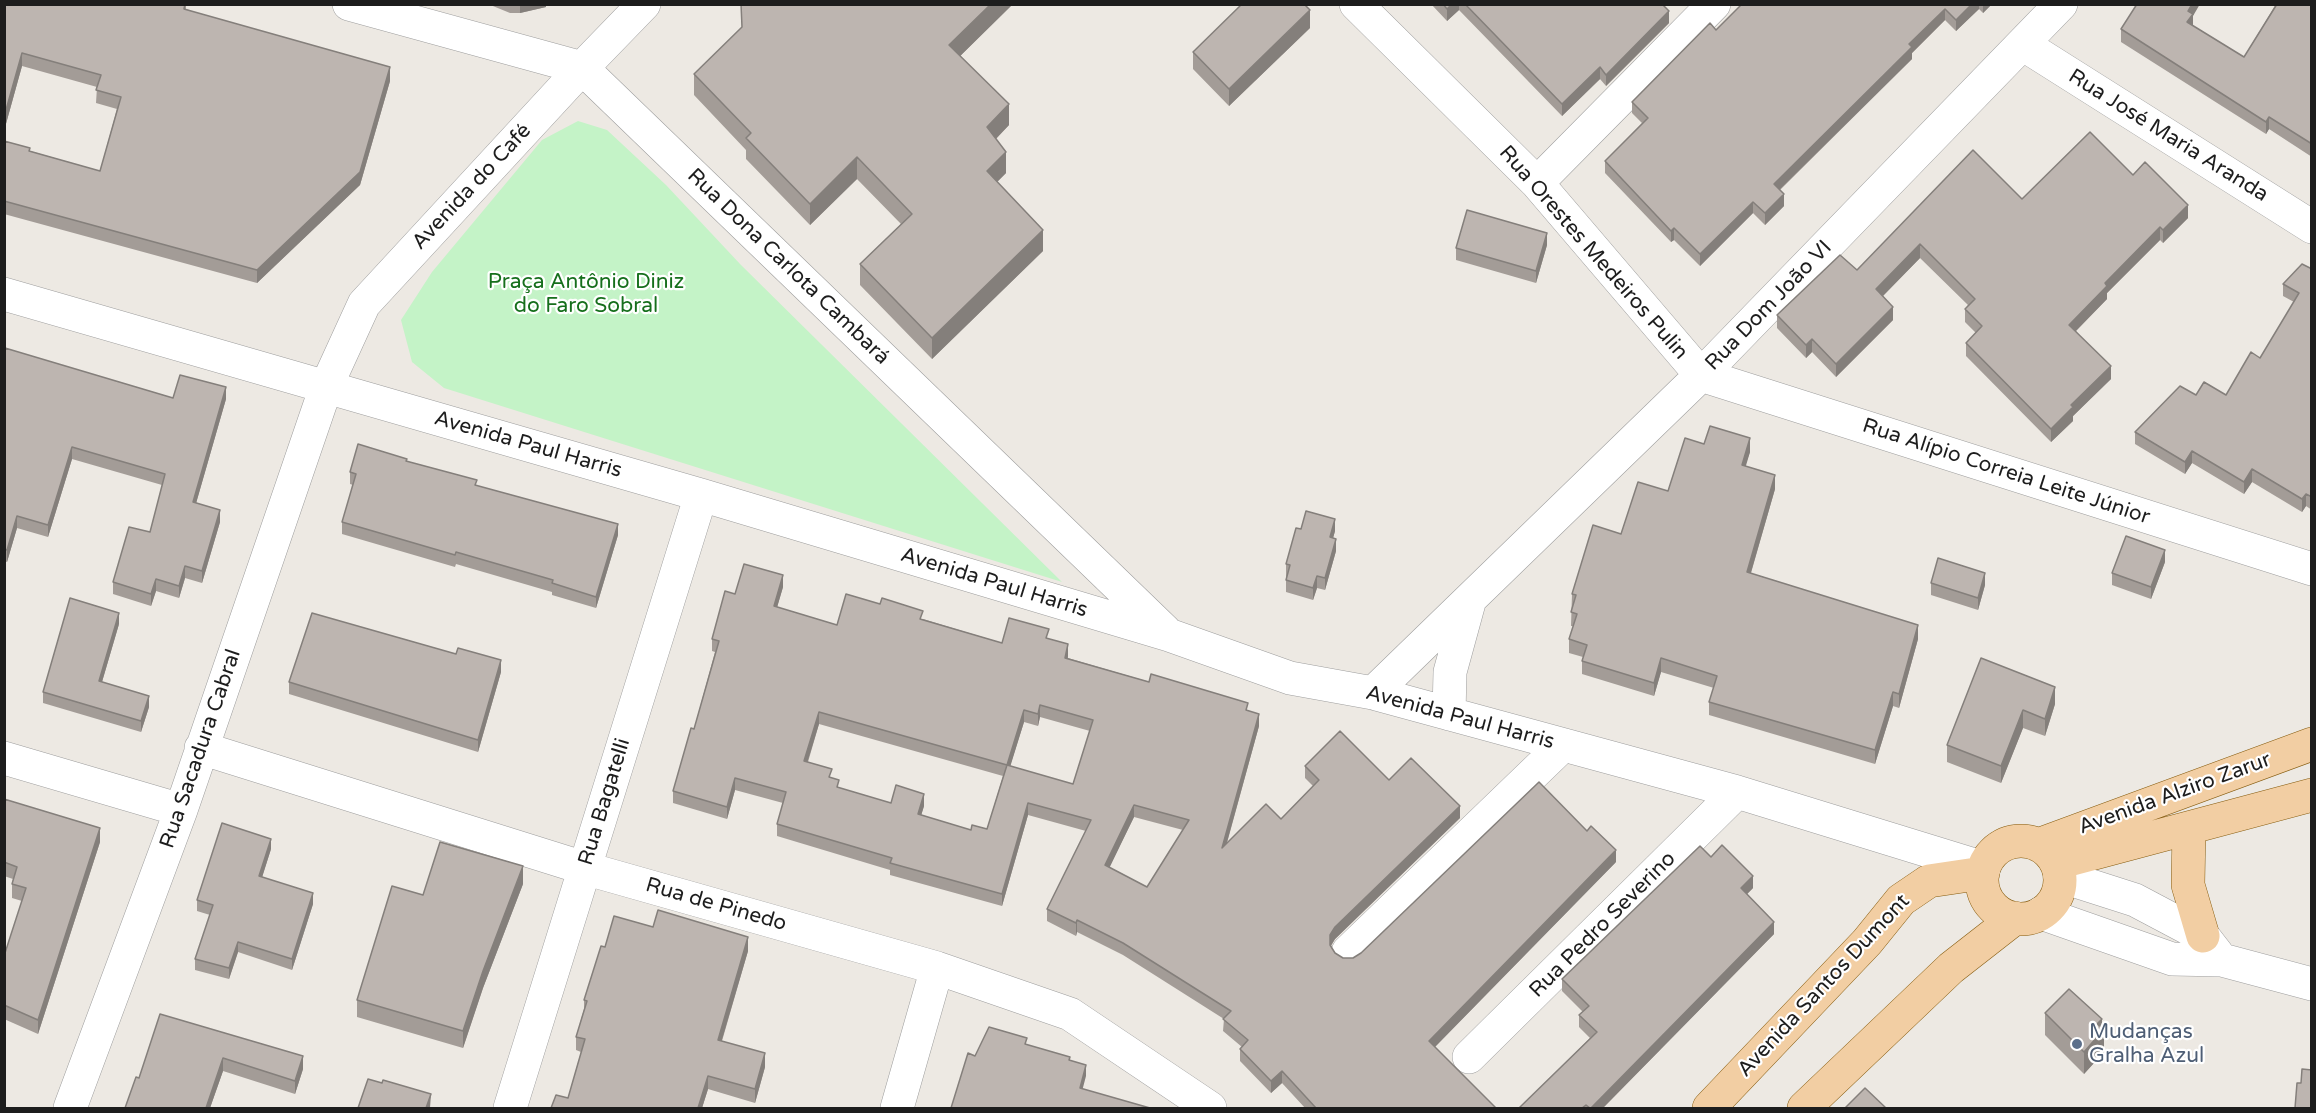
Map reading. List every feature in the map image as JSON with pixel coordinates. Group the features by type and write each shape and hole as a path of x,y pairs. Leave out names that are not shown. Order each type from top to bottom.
{"main road":[{"name":"Avenida Alziro Zarur","path":"2052,861 2312,744"},
{"name":"Avenida Alziro Zarur","path":"2052,861 2312,795"},
{"path":"2189,828 2188,885 2212,948"},
{"path":"1804,1108 1950,968 2028,916 2052,904 2059,891 2052,861 2025,841 2012,842 1990,856 1984,871 1983,886 1986,897 1993,907 2004,915 2028,916"},
{"name":"Avenida Santos Dumont","path":"1709,1108 1866,942 1900,900 1929,881 1984,871"}],"street":[{"name":"Rua Dona Carlota Cambará","path":"349,4 582,68 1168,635"},
{"name":"Avenida do Café","path":"326,387 364,304 644,4"},
{"name":"Rua Orestes Medeiros Pulin","path":"1356,4 1537,183 1701,375"},
{"name":"Rua Dom João VI","path":"1373,693 1701,375 2024,45 2061,4"},
{"path":"1537,183 1693,12"},
{"name":"Rua José Maria Aranda","path":"2024,45 2312,227"},
{"name":"Avenida Paul Harris","path":"4,294 701,495 1168,635 1290,678 1373,693 1737,792 1984,871"},
{"name":"Rua Alípio Correia Leite Júnior","path":"1701,375 2312,568"},
{"name":"Rua Sacadura Cabral","path":"70,1108 181,810 326,387"},
{"name":"Rua Bagatelli","path":"510,1108 701,495"},
{"path":"1449,714 1450,672 1470,599"},
{"path":"1348,952 1563,745"},
{"name":"Rua de Pinedo","path":"201,748 584,868 937,968 1070,1014 1210,1108"},
{"path":"4,758 181,810"},
{"name":"Rua Pedro Severino","path":"1470,1057 1737,792"},
{"path":"2052,861 2134,900 2212,948 2312,984"},
{"path":"2028,916 2172,959 2212,948"},
{"path":"897,1108 937,968"}],"green space":[{"name":"Praça Antônio Diniz do Faro Sobral","path":"578,121 607,130 666,185 741,265 1062,582 444,388 412,362 401,320 432,272 542,140"}],"building":[{"path":"4,4 185,4 184,9 390,67 360,172 257,270 4,201 4,141 30,148 29,151 100,171 121,97 96,90 101,75 22,53 4,117"},
{"path":"741,4 991,4 949,45 1009,104 987,127 1006,152 987,171 1043,230 932,338 860,264 912,214 857,157 810,204 746,138 751,133 694,74 742,27"},
{"path":"1242,4 1304,4 1310,10 1229,89 1193,52"},
{"path":"1465,4 1662,4 1669,11 1606,75 1600,67 1562,104"},
{"path":"1742,4 1972,4 1956,20 1945,9 1909,44 1912,47 1774,184 1784,194 1765,213 1753,202 1700,254 1674,228 1671,231 1605,161 1648,118 1632,102 1710,23 1716,30"},
{"path":"2137,4 2192,4 2188,11 2193,14 2187,22 2244,57 2277,4 2312,4 2312,144 2269,117 2266,122 2121,29"},
{"path":"2090,132 2133,175 2145,162 2188,205 2163,230 2160,227 2105,283 2107,286 2069,325 2111,366 2071,405 2073,407 2051,429 1966,343 1982,326 1965,309 1975,299 1920,244 1876,289 1893,307 1836,364 1812,339 1806,345 1777,315 1840,255 1857,270 1973,150 2022,199"},
{"path":"1467,210 1547,233 1536,271 1456,248"},
{"path":"2302,264 2312,269 2312,497 2306,494 2302,499 2252,469 2244,482 2192,451 2185,462 2135,432 2180,386 2196,395 2204,382 2226,395 2251,352 2260,358 2299,293 2283,284"},
{"path":"5,348 173,398 180,375 226,387 193,502 220,510 202,571 185,566 179,586 156,579 151,594 113,582 129,527 150,532 165,474 72,447 48,525 17,516 7,550 4,549"},
{"path":"1710,426 1750,438 1742,465 1775,475 1747,572 1918,625 1899,694 1893,692 1875,750 1709,702 1717,676 1661,658 1654,683 1582,661 1587,645 1569,639 1577,614 1571,612 1576,595 1572,594 1593,525 1621,534 1638,482 1668,491 1685,438 1704,444"},
{"path":"358,444 407,459 406,461 477,480 475,485 618,524 596,597 552,583 553,580 456,552 455,555 342,522 356,474 350,472"},
{"path":"1306,511 1335,519 1330,537 1336,539 1325,578 1317,576 1313,588 1286,580 1290,565 1286,564 1296,528 1301,529"},
{"path":"2126,536 2165,550 2151,587 2112,573"},
{"path":"1938,558 1985,573 1978,598 1931,583"},
{"path":"744,564 783,575 774,606 837,625 846,594 880,604 882,598 923,611 920,619 1002,643 1009,618 1049,629 1046,638 1068,644 1065,658 1149,682 1151,674 1248,703 1246,710 1259,714 1222,848 1266,804 1281,819 1319,780 1305,766 1340,731 1389,780 1411,758 1460,806 1335,927 1330,935 1330,945 1335,953 1343,958 1353,958 1361,953 1539,782 1587,831 1591,826 1616,850 1429,1041 1496,1108 1316,1108 1282,1071 1271,1081 1240,1049 1248,1040 1223,1019 1231,1011 1123,943 1077,920 1076,923 1047,909 1091,820 1028,803 1002,894 890,863 892,858 777,824 786,792 735,778 727,807 673,791 691,728 694,729 719,641 712,639 725,591 735,594","holes":["1040,705 1093,720 1073,784 1007,765 1024,710 1038,714","819,712 1007,765 987,829 972,825 971,830 918,814 924,794 896,785 891,803 837,787 839,780 829,777 832,769 804,761","1134,805 1189,820 1147,887 1105,865"]},
{"path":"70,598 119,613 99,681 149,696 141,721 43,692"},
{"path":"312,613 456,654 458,648 501,660 478,740 289,682"},
{"path":"1981,658 2055,687 2045,719 2023,710 2001,766 1947,745"},
{"path":"4,799 100,828 38,1020 4,1005 4,956 26,888 12,884 17,867 4,862"},
{"path":"222,823 271,839 259,876 313,893 292,959 238,942 229,968 195,959 213,905 197,900"},
{"path":"440,842 523,866 463,1031 357,1000 392,886 423,895"},
{"path":"1722,845 1753,876 1741,888 1774,922 1591,1108 1586,1105 1582,1108 1519,1108 1597,1032 1579,1015 1589,1006 1562,979 1700,846 1711,857"},
{"path":"658,910 748,937 718,1040 765,1053 755,1089 708,1076 698,1108 551,1108 556,1095 568,1098 585,1039 576,1037 587,1001 584,1000 601,946 605,947 614,916 653,927"},
{"path":"2069,989 2102,1019 2097,1024 2104,1029 2084,1052 2045,1013"},
{"path":"160,1014 303,1056 295,1081 223,1058 206,1108 125,1108 136,1077 139,1078"},
{"path":"989,1027 1027,1038 1025,1044 1070,1057 1069,1060 1086,1065 1080,1088 1150,1108 951,1108 968,1053 975,1056"},
{"path":"2302,1069 2312,1070 2312,1108 2295,1108 2297,1083 2301,1083"},
{"path":"368,1079 382,1083 383,1080 431,1094 426,1108 358,1108"},
{"path":"1865,1088 1886,1108 1845,1108"}],"place":[{"name":"Mudanças Gralha Azul","path":"2077,1044"}]}
